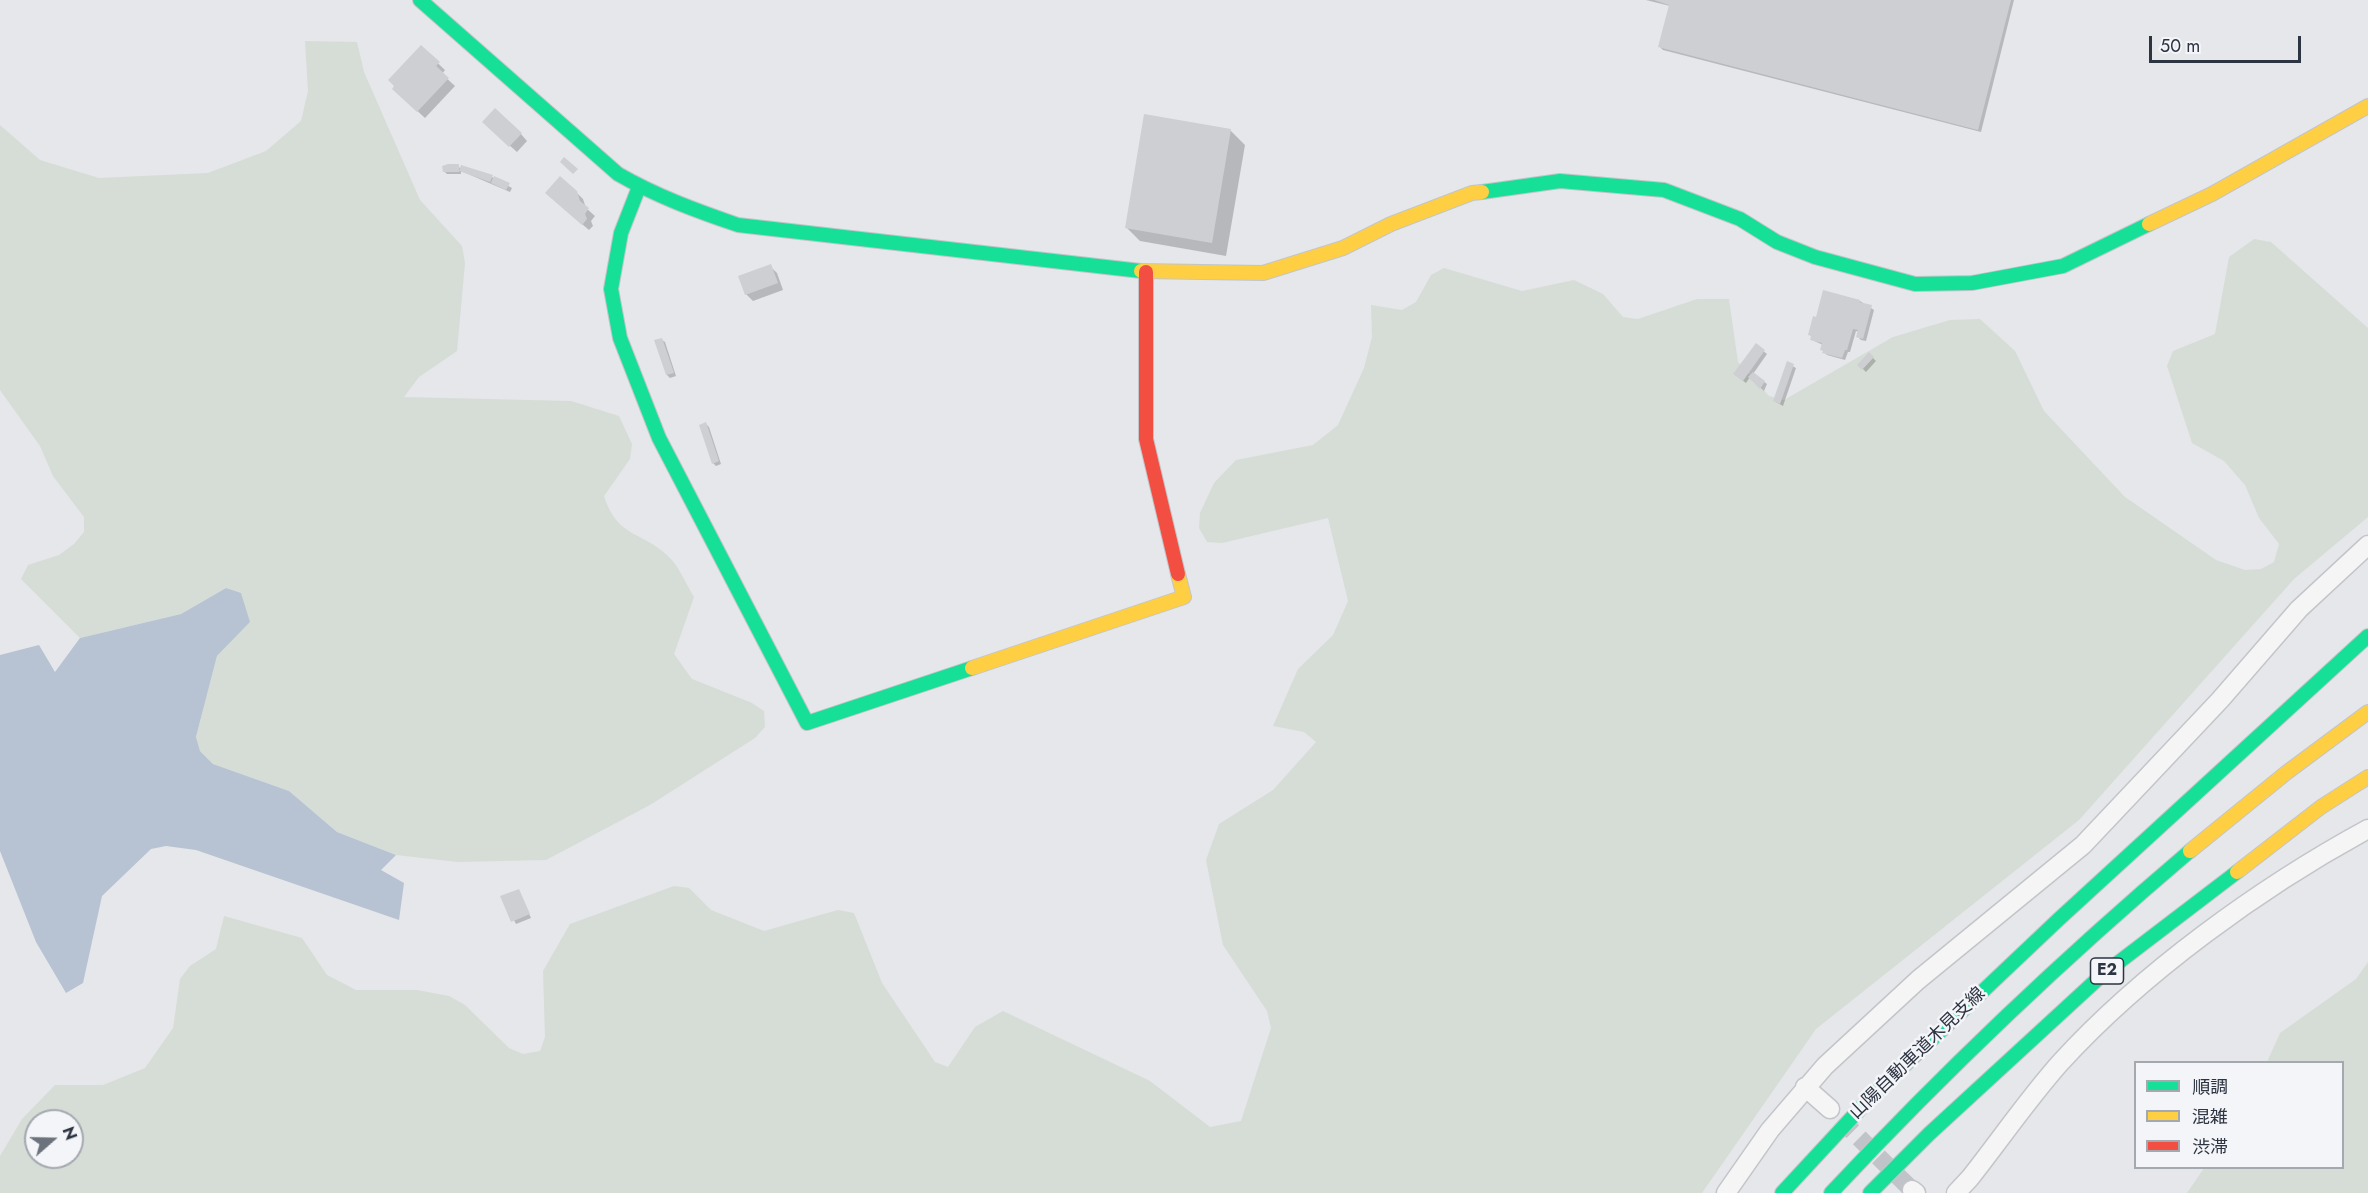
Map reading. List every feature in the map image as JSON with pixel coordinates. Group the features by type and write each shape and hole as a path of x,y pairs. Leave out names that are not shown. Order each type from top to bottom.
{"main road":[{"path":"420,0 618,174 639,187 695,210 738,225 1146,272 1263,273 1343,249 1391,224 1472,193 1560,181 1664,190 1740,219 1777,242 1815,257 1914,284 1972,283 2063,266 2212,194 2368,106"},
{"path":"639,187 621,233 611,289 620,338 660,438 807,723 1184,597 1146,438 1146,272"},
{"path":"2059,919 2368,636"},
{"path":"1831,1193 1893,1126 2078,947 2208,835 2319,746 2368,712"},
{"path":"2059,919 2274,740"},
{"name":"E2","path":"1870,1193 1929,1134 2102,975 2302,821 2368,777"},
{"name":"山陽自動車道木見支線","path":"1782,1193 1870,1097 2059,919"}],"street":[{"path":"1726,1193 1770,1130 1825,1066 1918,980 2082,845 2220,700 2299,609 2368,544"},
{"path":"1956,1193 2059,1064 2112,1010 2186,949 2264,893 2335,847 2368,829"},
{"path":"1805,1087 1830,1109"}],"shaded area":[{"path":"305,41 357,42 364,72 420,200 462,246 465,263 457,351 419,377 404,397 571,401 619,416 632,444 630,459 604,496 609,510 623,527 658,548 672,560 694,597 674,654 692,679 752,703 764,711 765,727 755,738 650,805 546,860 458,862 396,855 337,832 289,791 213,764 200,751 196,737 217,656 250,622 226,588 181,614 80,638 21,579 28,565 59,555 74,544 84,532 84,517 53,476 40,446 0,390 0,125 40,160 99,178 208,173 266,151 301,121 308,91"},
{"path":"2254,239 2271,242 2368,328 2368,517 2294,579 2079,820 1816,1029 1702,1193 0,1193 0,1156 24,1117 24,1169 84,1169 84,1109 32,1109 55,1085 103,1085 145,1068 173,1028 180,979 190,966 216,949 224,916 302,938 327,975 356,990 417,990 449,996 465,1005 509,1048 523,1054 540,1051 545,1037 543,971 570,924 674,886 689,888 711,910 764,931 838,910 854,913 882,983 935,1062 948,1067 975,1027 1003,1011 1150,1081 1210,1127 1241,1121 1271,1028 1267,1011 1223,945 1206,860 1219,824 1273,790 1316,742 1304,732 1273,726 1298,669 1333,635 1348,601 1328,518 1222,543 1207,542 1199,528 1200,513 1214,483 1236,460 1313,445 1338,425 1364,368 1372,337 1371,305 1402,310 1416,302 1431,275 1444,268 1522,291 1574,280 1603,294 1623,317 1638,319 1697,299 1729,299 1738,362 1769,396 1784,400 1893,337 1950,320 1980,319 2015,351 2044,411 2125,497 2216,560 2245,570 2261,569 2274,562 2279,544 2259,518 2245,485 2224,461 2192,443 2167,366 2173,351 2215,334 2229,257"},
{"path":"2368,962 2368,1193 2187,1193 2203,1169 2344,1169 2344,1061 2267,1061 2280,1033 2356,979"}],"water":[{"path":"226,588 241,593 250,622 217,656 196,737 200,751 213,764 289,791 337,832 396,855 381,870 404,883 399,920 196,850 166,846 151,849 102,896 83,983 66,993 36,942 0,851 0,655 39,645 55,672 80,638 181,614"}],"building":[{"path":"1654,0 2011,0 1978,130 1658,47 1669,5"},
{"path":"421,45 440,62 436,66 449,78 417,112 392,89 394,86 388,80"},
{"path":"495,108 522,133 509,147 482,122"},
{"path":"1144,114 1231,129 1212,243 1125,228"},
{"path":"564,157 578,169 573,174 560,162"},
{"path":"459,164 459,172 443,172 442,166"},
{"path":"461,165 493,175 490,182 459,171"},
{"path":"494,176 510,183 506,190 491,183"},
{"path":"560,176 577,191 580,201 589,208 585,214 587,219 582,225 545,193"},
{"path":"771,264 778,283 745,295 738,276"},
{"path":"1823,290 1872,305 1863,339 1856,337 1858,330 1853,329 1847,350 1842,358 1822,353 1823,351 1820,350 1822,343 1810,340 1811,336 1808,335 1813,316 1816,317"},
{"path":"662,338 674,373 666,375 654,340"},
{"path":"1756,343 1765,350 1743,381 1733,374"},
{"path":"1869,352 1874,357 1862,370 1857,365"},
{"path":"1787,361 1794,364 1780,404 1773,401"},
{"path":"1753,372 1765,381 1760,389 1748,377"},
{"path":"706,422 719,461 712,464 699,425"},
{"path":"519,889 530,914 511,922 500,896"}],"tunnel":[{"path":"1840,1119 1912,1190"}],"traffic: fast":[{"path":"420,0 618,174 692,209 738,225 1141,271"},
{"path":"1482,192 1560,181 1664,190 1740,219 1777,242 1815,257 1915,284 1972,283 2063,266 2149,224"},
{"path":"639,187 621,233 611,289 620,338 659,438 807,723 972,668"},
{"path":"1782,1193 1871,1097 2059,919 2368,636"},
{"path":"1831,1193 2006,1017 2190,851"},
{"path":"1870,1193 1929,1134 2102,975 2237,872"}],"traffic: slow":[{"path":"2149,224 2212,194 2368,106"},
{"path":"1141,271 1263,273 1343,248 1391,224 1472,193 1482,192"},
{"path":"972,668 1184,597 1178,574"},
{"path":"2190,851 2286,773 2368,712"},
{"path":"2237,872 2321,807 2368,777"}],"traffic: jam":[{"path":"1146,272 1146,439 1178,574"}]}
